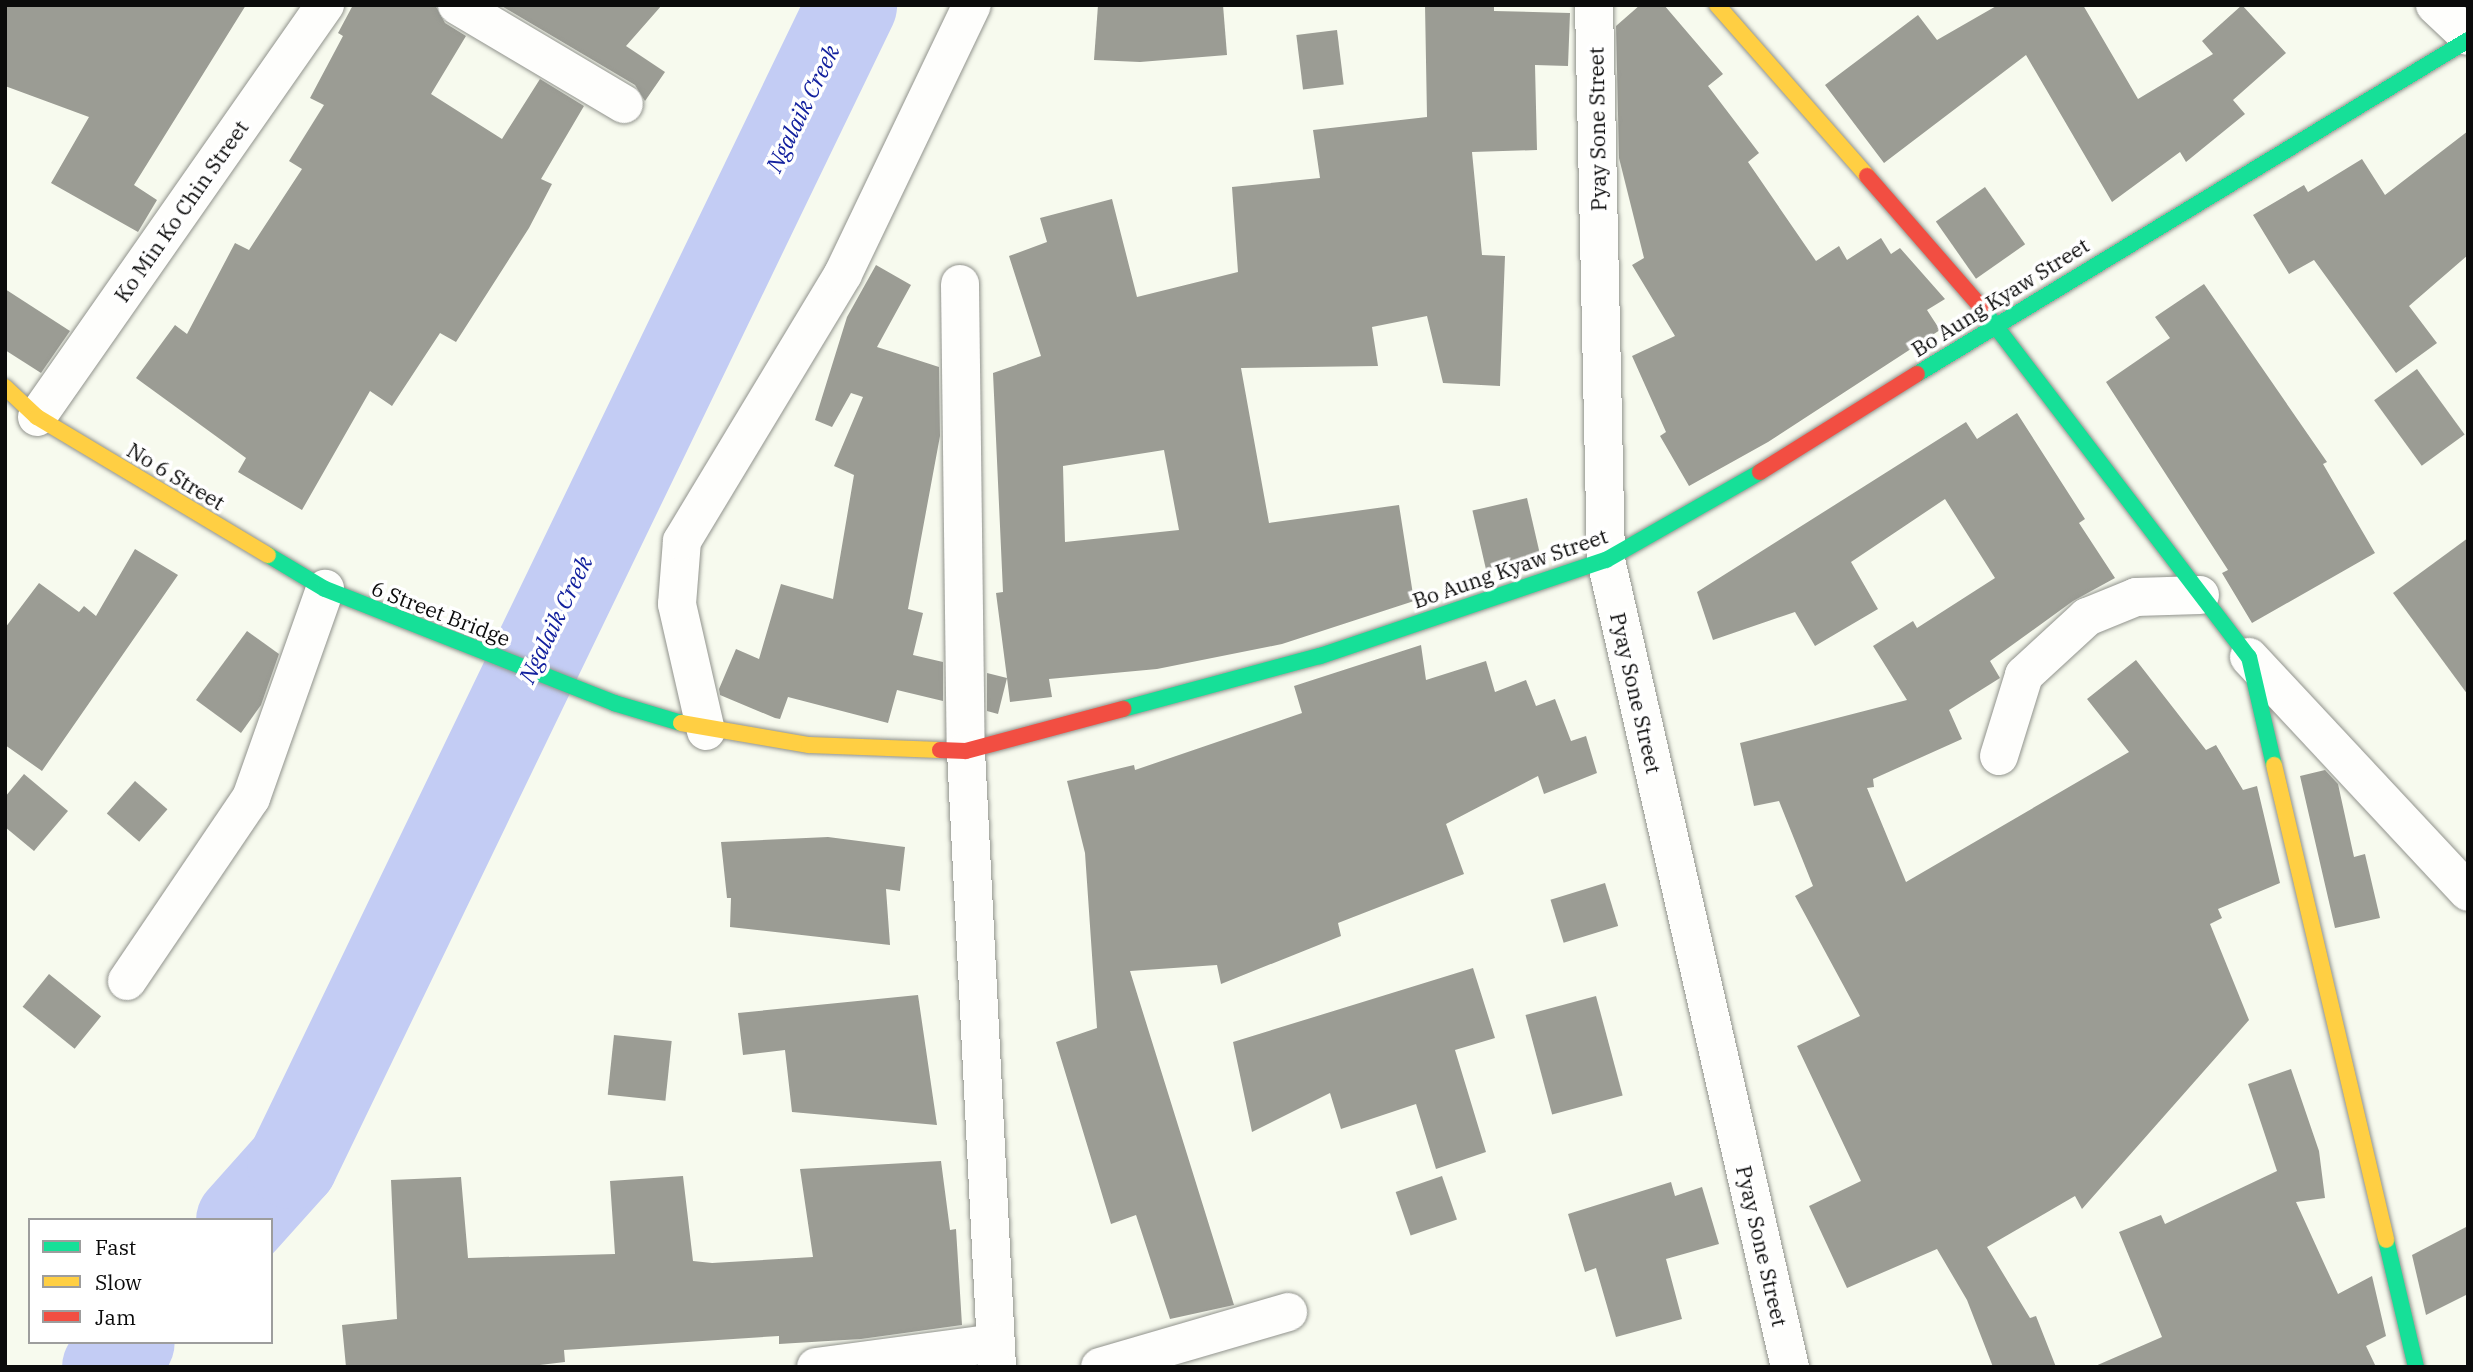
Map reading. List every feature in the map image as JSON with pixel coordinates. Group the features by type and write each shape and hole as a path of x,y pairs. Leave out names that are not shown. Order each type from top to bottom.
{"street":[{"name":"Ko Min Ko Chin Street","path":"37,417 325,5"},
{"path":"457,5 624,104"},
{"path":"706,731 677,604 682,541 843,274 972,5"},
{"name":"Pyay Sone Street","path":"1594,5 1606,560 1790,1367"},
{"path":"1717,5 1996,324 2249,657 2468,892"},
{"path":"2435,5 2468,38"},
{"name":"Bo Aung Kyaw Street","path":"614,703 706,731 809,745 966,751 1321,656 1606,560 1706,506 1996,324 2468,38"},
{"path":"816,1367 996,1355 966,751 960,284"},
{"name":"No 6 Street","path":"5,387 37,417 328,591"},
{"path":"127,981 251,798 328,591"},
{"name":"6 Street Bridge","path":"328,591 614,703"},
{"path":"1999,756 2024,675 2087,617 2136,597 2200,594"},
{"path":"2249,657 2416,1367"},
{"path":"1100,1367 1288,1312"}],"building":[{"path":"5,5 246,5 134,185 157,200 138,232 51,183 89,117 5,86"},
{"path":"353,5 435,5 445,23 466,36 431,94 502,139 540,79 584,106 541,179 552,184 529,228 456,342 440,333 392,406 370,391 302,510 238,472 246,458 136,378 175,325 187,334 235,243 249,250 302,169 289,161 324,105 310,98 343,36 338,33"},
{"path":"500,5 662,5 626,46 665,72 645,101 635,85"},
{"path":"1098,5 1223,5 1227,55 1140,62 1094,60"},
{"path":"1425,5 1494,5 1494,11 1570,13 1568,66 1535,65 1537,150 1472,152 1482,255 1505,256 1500,386 1443,383 1427,316 1372,327 1378,366 1241,368 1269,523 1399,505 1414,601 1282,644 1157,669 1049,679 1052,697 1010,702 996,593 1003,592 993,373 1041,356 1009,256 1047,242 1040,218 1112,199 1137,297 1238,272 1232,187 1320,178 1313,130 1427,117","holes":["1164,450 1179,530 1065,542 1063,466"]},
{"path":"1640,5 1664,5 1723,74 1708,86 1759,153 1748,162 1816,261 1839,246 1847,260 1881,238 1891,254 1900,248 1945,299 1927,310 1940,330 1768,442 1689,486 1660,436 1666,432 1632,356 1675,336 1632,265 1644,258 1619,158 1616,26"},
{"path":"1998,5 2083,5 2138,99 2213,54 2202,41 2242,5 2286,53 2233,100 2245,114 2186,162 2180,152 2112,202 2026,55 1884,163 1825,85 1918,15 1937,40"},
{"path":"1337,30 1344,85 1303,90 1296,35"},
{"path":"2468,131 2468,255 2409,306 2437,343 2396,373 2314,260 2289,274 2253,215 2304,185 2308,192 2362,159 2385,195"},
{"path":"1985,187 2025,244 1976,279 1936,221"},
{"path":"876,265 911,285 877,347 939,367 940,436 908,609 923,613 913,655 943,662 943,701 897,690 888,723 788,697 780,719 775,718 720,695 719,689 736,649 759,659 781,584 833,599 854,475 834,466 863,397 851,393 832,427 815,420 847,317"},
{"path":"2204,284 2327,462 2323,464 2375,553 2252,623 2222,573 2228,570 2106,382 2170,338 2155,317"},
{"path":"5,289 70,331 41,373 5,350"},
{"path":"2417,369 2465,435 2422,466 2374,400"},
{"path":"2017,413 2085,519 2079,523 2115,578 2073,601 1990,661 2000,678 1949,710 1962,739 1873,779 1874,787 1867,788 1906,882 2129,752 2087,699 2136,660 2206,750 2216,745 2243,790 2257,786 2280,883 2218,909 2222,918 2210,924 2249,1020 2082,1209 2075,1196 1987,1247 2030,1318 2036,1316 2056,1367 1993,1367 1967,1300 1937,1249 1847,1288 1809,1206 1861,1181 1797,1046 1860,1016 1795,896 1813,886 1779,801 1754,806 1740,743 1907,700 1873,646 1913,621 1917,628 1995,578 1945,499 1851,562 1878,609 1815,646 1795,612 1713,640 1697,592 1966,422 1977,439"},
{"path":"1527,498 1541,559 1487,572 1472,511"},
{"path":"2468,538 2468,695 2393,593"},
{"path":"135,549 178,575 42,771 5,745 5,628 39,583 79,612 84,606 96,616"},
{"path":"247,631 279,654 261,705 241,733 196,700"},
{"path":"1421,645 1426,680 1486,661 1495,692 1526,680 1536,706 1555,699 1571,741 1586,736 1597,773 1544,794 1538,776 1446,824 1464,874 1338,923 1341,936 1221,984 1217,965 1130,971 1234,1305 1170,1319 1136,1215 1111,1224 1056,1042 1097,1028 1085,853 1067,781 1134,765 1135,770 1302,713 1294,686"},
{"path":"987,673 1007,678 998,714 987,711"},
{"path":"2325,770 2338,784 2354,857 2365,854 2380,918 2335,928 2300,776"},
{"path":"24,774 68,811 34,851 5,827 5,797"},
{"path":"135,781 167,809 139,842 107,813"},
{"path":"828,837 905,847 900,891 886,889 890,945 730,927 731,898 727,898 721,842"},
{"path":"1605,883 1618,926 1564,943 1550,900"},
{"path":"1473,968 1495,1038 1455,1050 1486,1152 1436,1169 1416,1104 1341,1129 1330,1093 1252,1132 1233,1042"},
{"path":"49,974 101,1016 75,1049 23,1007"},
{"path":"918,995 937,1125 792,1112 785,1050 743,1055 738,1013"},
{"path":"1596,996 1623,1095 1552,1114 1525,1015"},
{"path":"614,1035 672,1041 665,1101 608,1095"},
{"path":"2291,1069 2319,1151 2325,1198 2296,1202 2338,1294 2372,1276 2386,1336 2366,1346 2376,1367 2093,1367 2162,1337 2119,1232 2161,1215 2165,1224 2277,1171 2248,1084"},
{"path":"941,1161 950,1230 956,1229 962,1325 861,1339 779,1344 779,1336 564,1350 565,1362 523,1367 346,1367 342,1325 397,1319 391,1180 461,1177 468,1258 615,1254 610,1181 683,1176 693,1261 712,1263 813,1257 800,1169"},
{"path":"1442,1176 1457,1219 1411,1235 1396,1192"},
{"path":"1671,1182 1675,1196 1702,1187 1719,1244 1666,1259 1682,1319 1616,1337 1596,1268 1585,1272 1568,1214"},
{"path":"2468,1226 2468,1294 2426,1315 2412,1255"}],"waterway":[{"name":"Ngalaik Creek","path":"243,1218 292,1163 851,5"},
{"name":"Ngalaik Creek","path":"107,1367 127,1344"}],"traffic: fast":[{"path":"1917,374 2468,40"},
{"path":"1981,307 2249,657 2274,765"},
{"path":"1123,709 1320,656 1606,560 1760,472"},
{"path":"268,555 325,589 614,703 681,723"},
{"path":"2386,1240 2416,1367"}],"traffic: slow":[{"path":"1717,5 1867,176"},
{"path":"5,387 37,417 268,555"},
{"path":"681,723 809,745 940,750"},
{"path":"2274,765 2386,1240"}],"traffic: jam":[{"path":"1867,176 1981,307"},
{"path":"1760,472 1917,374"},
{"path":"940,750 966,751 1123,709"}]}
